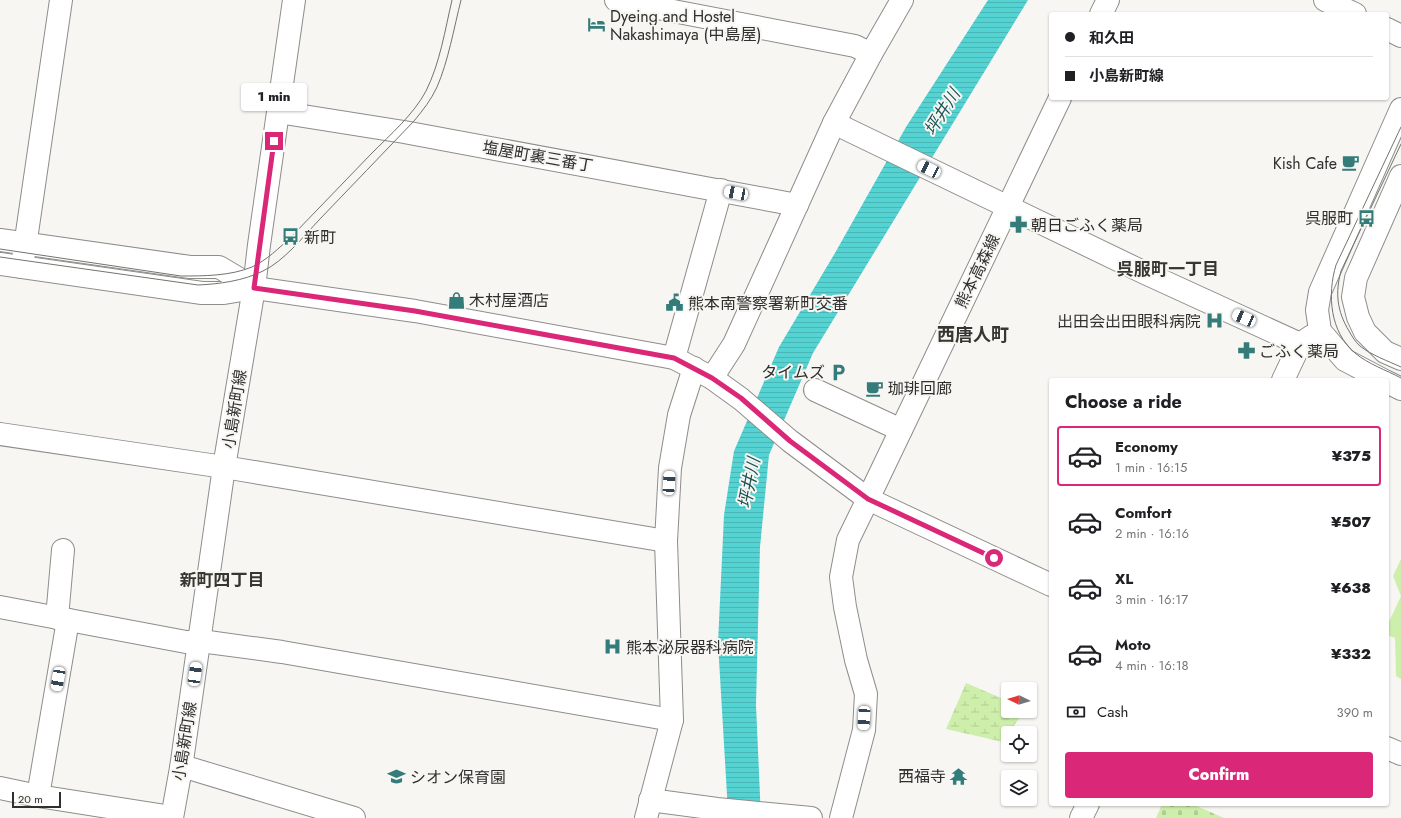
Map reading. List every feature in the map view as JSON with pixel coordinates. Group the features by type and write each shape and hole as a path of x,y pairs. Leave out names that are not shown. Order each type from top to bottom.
{"street":[{"path":"22,267 61,0"},
{"name":"小島新町線","path":"172,818 181,768 224,467 254,288 294,0"},
{"path":"616,0 855,46 870,54"},
{"path":"811,818 717,809 648,809 672,720 666,541 670,468 679,415 703,373 734,344 834,123 870,54 902,0"},
{"path":"1102,12 1108,0"},
{"path":"1325,0 1350,12"},
{"path":"1389,30 1401,36"},
{"name":"熊本高森線","path":"841,818 864,730 866,694 856,660 845,607 841,577 848,540 1059,100"},
{"path":"1379,378 1345,360 1320,332 1317,310 1320,292 1401,109"},
{"name":"塩屋町裏三番丁","path":"278,112 404,132 797,205"},
{"path":"834,123 1145,273 1300,344"},
{"path":"1401,176 1356,278 1353,297 1358,317 1365,332 1385,352 1401,359"},
{"path":"674,358 721,190"},
{"path":"0,240 190,267 220,267 254,288"},
{"path":"0,264 202,293 224,293 254,288 415,311 674,358 703,373 741,398 790,441 868,499 1049,584"},
{"path":"1284,378 1300,344 1320,332"},
{"path":"1389,383 1401,389"},
{"path":"815,390 901,430"},
{"path":"0,434 224,467 666,541"},
{"path":"38,796 62,619 63,550"},
{"path":"0,607 186,642 199,642 282,652 672,720"},
{"path":"1389,749 1401,754"},
{"path":"181,768 354,818"},
{"path":"0,788 38,796 172,818"},
{"path":"1081,818 1087,806"}],"green space":[{"path":"1401,559 1401,596 1393,576"},
{"path":"1401,596 1401,679 1396,676 1395,638 1389,636 1389,622"},
{"path":"966,683 1001,698 1001,718 1019,718 1014,726 1001,726 1001,742 946,729"},
{"path":"1161,806 1197,806 1224,818 1156,818"}],"water":[{"name":"坪井川","path":"988,0 1028,0 813,353 769,455 760,547 756,705 761,818 728,818 718,643 724,515 734,451 779,347 835,253 906,127"}],"tram line":[{"path":"0,249 181,276 226,274 244,270 263,261 291,237 401,124 421,100 435,69 442,46 452,0"},
{"path":"0,257 198,285 231,281 247,277 271,267 293,248 424,109 435,92 441,77 448,56 461,0"},
{"path":"1401,127 1336,265 1333,277 1331,300 1340,335 1355,353 1377,367 1401,378"},
{"path":"1401,144 1341,271 1338,287 1338,302 1342,316 1345,324 1357,343 1369,352 1401,367"}],"place":[{"name":"Dyeing and Hostel Nakashimaya (中島屋)","path":"597,25"},
{"name":"Kish Cafe","path":"1350,163"},
{"name":"呉服町","path":"1366,218"},
{"name":"朝日ごふく薬局","path":"1018,225"},
{"name":"新町","path":"291,237"},
{"name":"木村屋酒店","path":"456,300"},
{"name":"熊本南警察署新町交番","path":"675,303"},
{"name":"出田会出田眼科病院","path":"1214,321"},
{"name":"ごふく薬局","path":"1246,351"},
{"name":"タイムズ","path":"838,372"},
{"name":"珈琲回廊","path":"875,388"},
{"name":"熊本泌尿器科病院","path":"613,647"},
{"name":"西福寺","path":"959,776"},
{"name":"シオン保育園","path":"397,777"}],"district":[{"name":"呉服町一丁目","path":"1168,269"},
{"name":"西唐人町","path":"973,335"},
{"name":"新町四丁目","path":"222,580"}],"route":[{"path":"274,141 254,288 415,311 674,358 712,378 741,398 790,441 868,499 994,558"}]}
